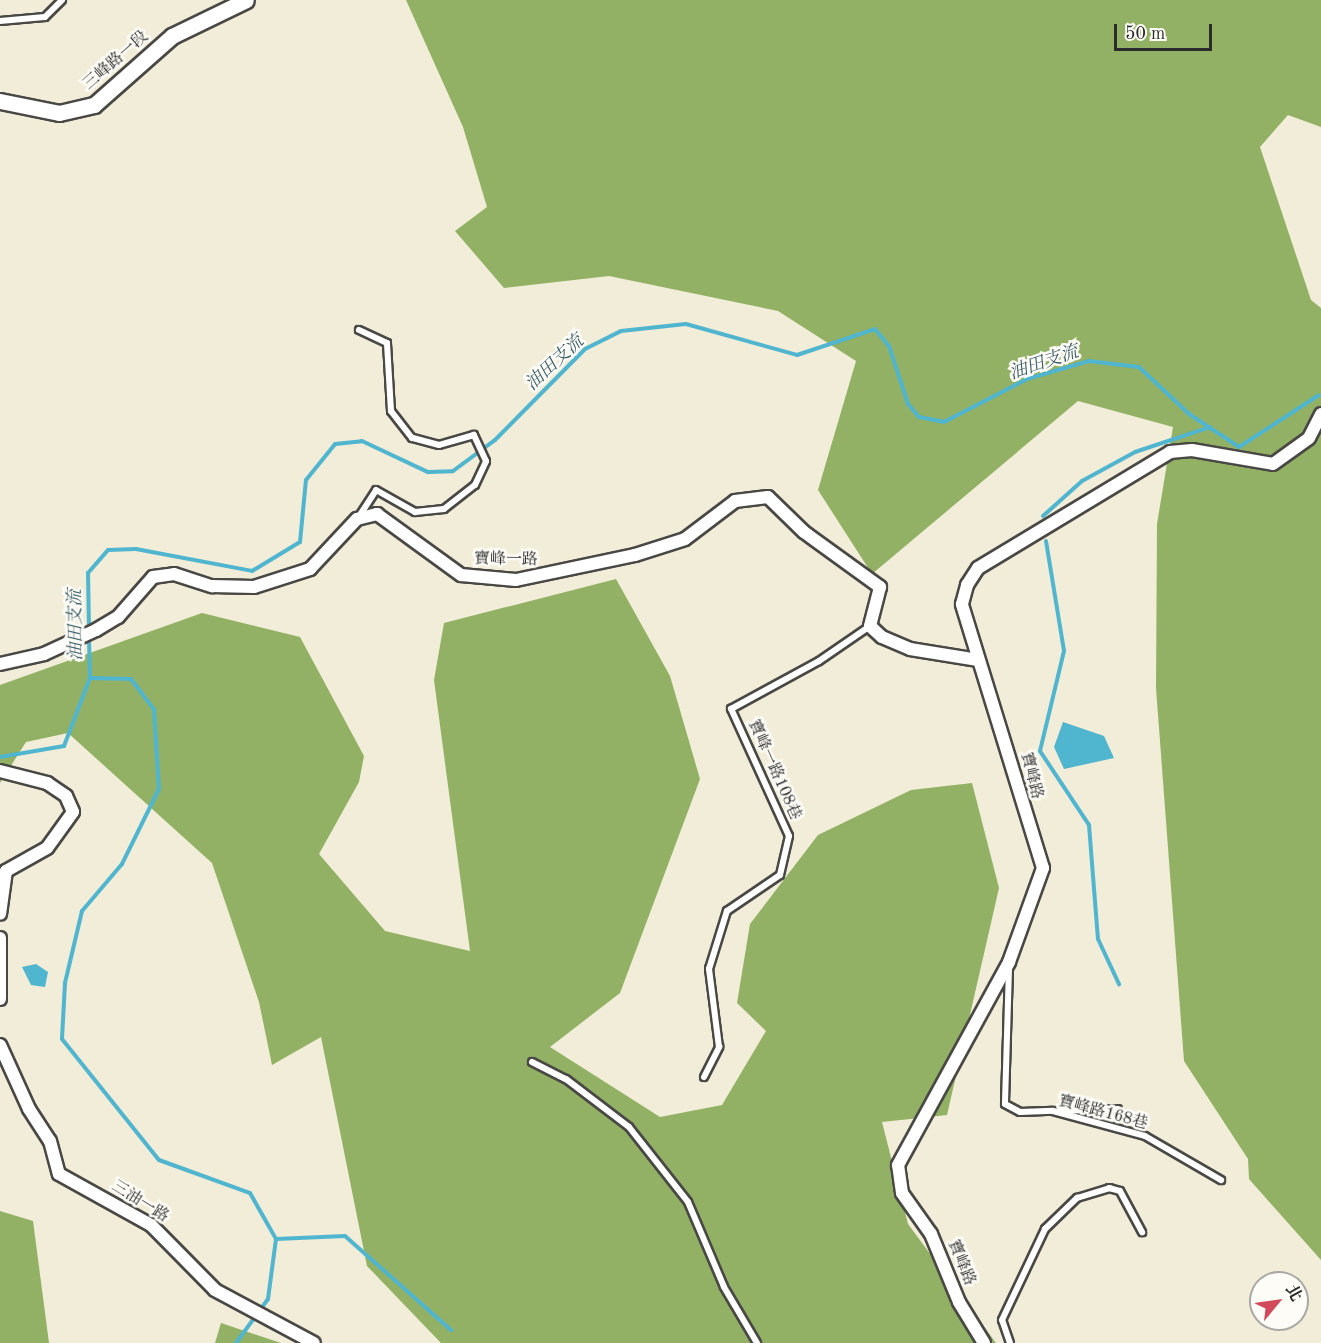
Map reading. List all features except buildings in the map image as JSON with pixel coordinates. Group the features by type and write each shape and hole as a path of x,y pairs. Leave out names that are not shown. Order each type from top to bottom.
{"street":[{"name":"三峰路一段","path":"0,101 59,113 86,108 106,97 172,36 246,0"},
{"name":"寶峰路","path":"984,1343 959,1302 931,1234 902,1193 898,1165 1009,962 1043,868 962,604 978,568 1170,452 1192,450 1274,464 1309,438 1321,414"},
{"name":"寶峰一路","path":"357,519 377,514 462,576 516,580 635,555 685,538 735,501 768,497 804,532 880,587 870,626"},
{"path":"0,664 44,654 96,630 118,617 153,577 174,574 212,586 254,587 310,569 357,519"},
{"path":"870,626 910,649 978,660"},
{"path":"0,771 47,783 66,796 73,812 46,848 6,871 0,914"},
{"path":"0,938 0,999"},
{"name":"三油一路","path":"0,1045 28,1109 50,1141 60,1174 151,1225 215,1290 314,1343"}],"lane":[{"path":"0,21 45,17 62,0"},
{"path":"357,519 376,490 416,512 444,509 475,485 485,458 474,435 439,445 412,438 391,411 387,343 359,330"},
{"name":"寶峰一路108巷","path":"704,1077 719,1047 709,969 728,911 780,874 789,836 731,709 819,661 870,626"},
{"name":"寶峰路168巷","path":"1009,962 1005,1104 1020,1112 1053,1112 1145,1136 1221,1180"},
{"path":"532,1062 566,1079 629,1127 688,1202 724,1287 757,1343"},
{"path":"1053,1112 1118,1109"},
{"path":"1010,1343 1002,1320 1045,1229 1077,1198 1109,1188 1120,1191 1142,1232"}],"green space":[{"path":"406,0 1321,0 1321,127 1288,115 1260,147 1311,300 1321,308 1321,1260 1249,1179 1248,1159 1184,1061 1156,688 1157,524 1173,427 1078,401 872,574 818,490 856,361 778,311 609,276 504,288 455,231 487,207 463,127"},
{"path":"616,579 670,676 700,779 620,993 550,1047 660,1117 722,1105 766,1031 737,1003 750,924 818,835 911,790 972,783 999,888 947,1115 882,1122 908,1224 996,1343 441,1343 367,1266 321,1037 272,1065 259,1002 212,863 68,733 26,742 0,783 0,685 202,613 300,637 364,756 359,782 319,854 385,931 470,951 434,680 444,623"},
{"path":"0,1211 33,1221 49,1343 0,1343"},
{"path":"221,1323 281,1343 215,1343"}],"water":[{"path":"1063,722 1104,736 1114,758 1064,769 1054,747"},
{"path":"36,964 48,972 45,987 31,985 22,967"}],"waterway":[{"name":"油田支流","path":"89,629 88,573 108,550 136,549 252,571 300,542 306,480 335,444 362,441 428,472 453,471 495,440 585,349 621,331 686,324 797,355 875,329 889,346 908,404 919,417 944,422 1027,379 1089,361 1139,367 1189,414 1239,447 1319,395"},
{"path":"1043,516 1082,481 1135,452 1210,427"},
{"path":"1046,541 1064,651 1040,751 1089,825 1098,939 1119,984"},
{"name":"油田支流","path":"0,757 64,746 90,678 89,636"},
{"path":"90,678 131,679 154,710 159,789 122,864 82,911 65,983 62,1039 159,1160 250,1193 276,1239 268,1299 236,1343"},
{"path":"276,1239 345,1236 451,1330"}]}
